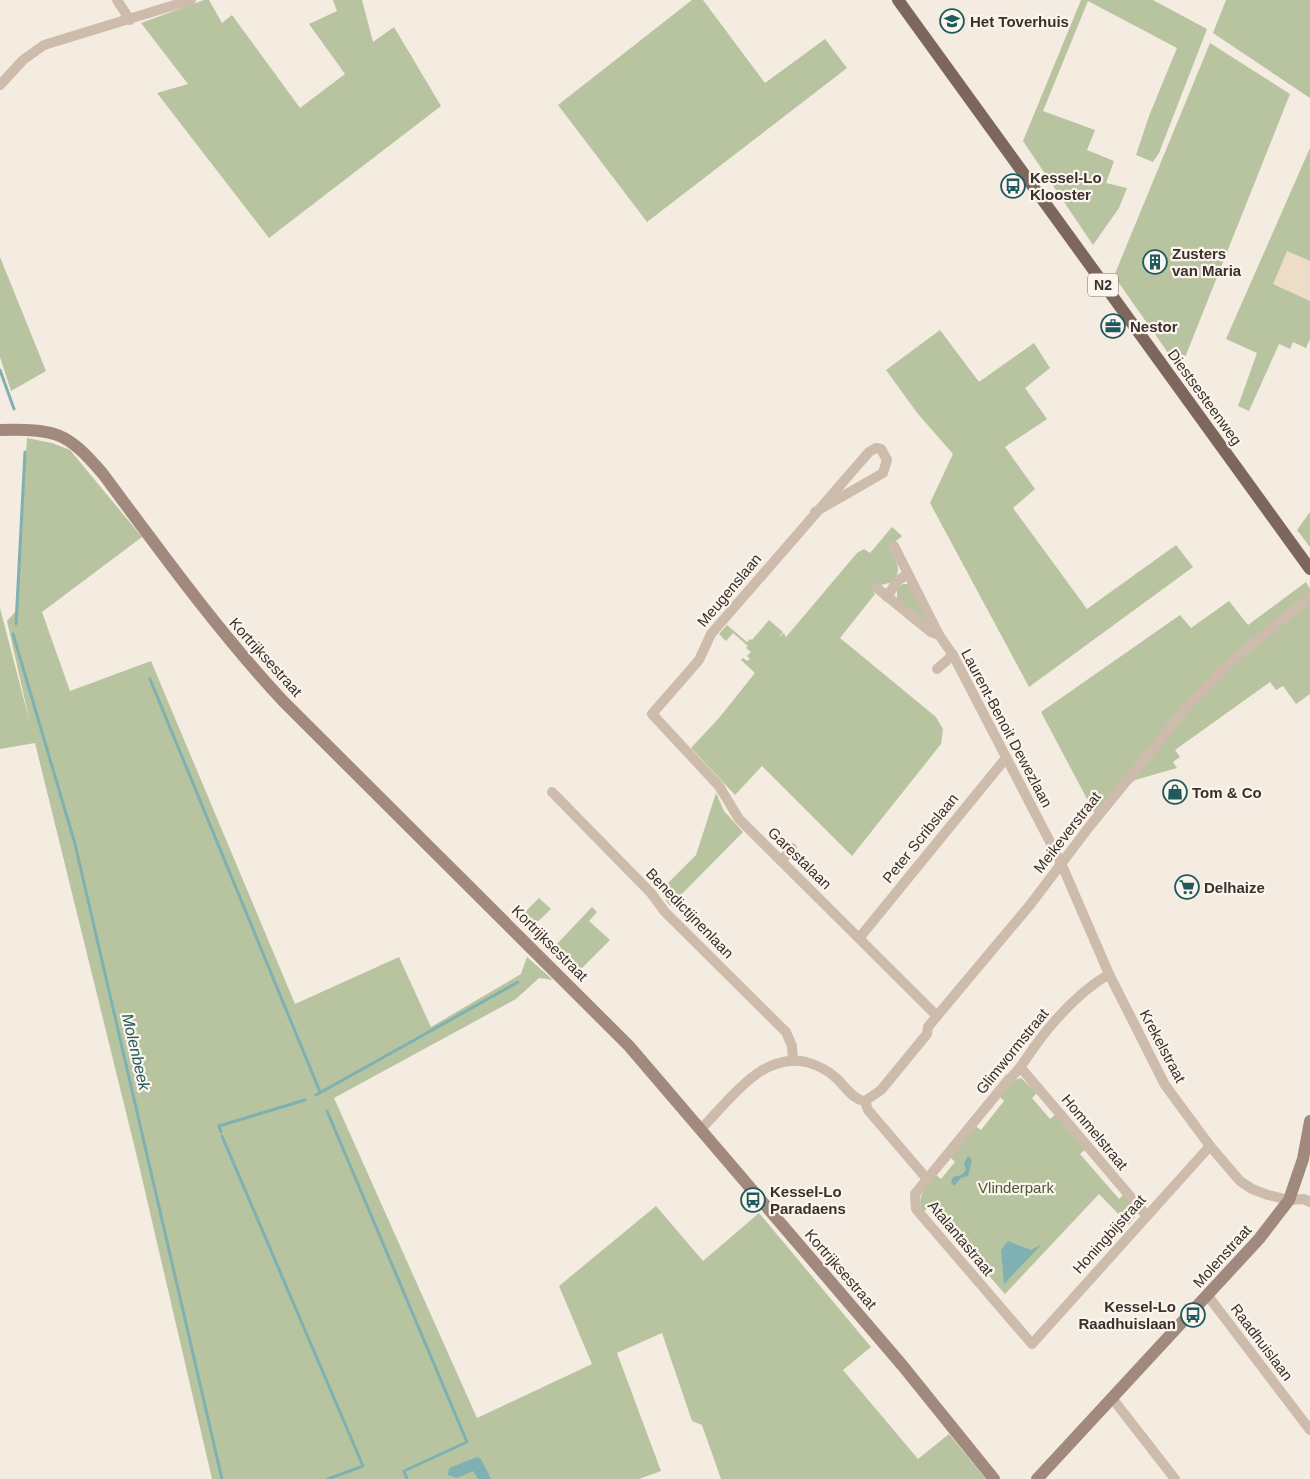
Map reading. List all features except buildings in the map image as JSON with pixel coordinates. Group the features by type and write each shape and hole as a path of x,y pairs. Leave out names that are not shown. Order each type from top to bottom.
{"main road":[{"name":"Diestsesteenweg","path":"898,0 1310,569"}],"street":[{"path":"117,0 130,20"},
{"path":"0,85 23,60 44,46 191,0"},
{"name":"Kortrijksestraat","path":"0,430 36,430 54,433 73,442 103,474 214,623 249,665 622,1039 896,1358 994,1479"},
{"name":"Meugenslaan","path":"652,714 699,660 710,634 815,512 856,466 876,448 880,448 887,460 884,471 815,512"},
{"path":"856,466 867,482"},
{"name":"Laurent-Benoit Dewezlaan","path":"894,546 939,635 953,656 1061,863"},
{"path":"888,597 898,582 908,574"},
{"name":"Laurent-Benoit Dewezlaan","path":"877,588 931,632 939,635"},
{"name":"Meikeverstraat","path":"865,1100 881,1090 928,1034 928,1027 1030,905 1061,863 1191,702 1226,666 1310,597"},
{"path":"937,668 953,656"},
{"name":"Garestalaan","path":"652,714 718,786 739,819 860,937 937,1016"},
{"name":"Peter Scribslaan","path":"860,937 1006,758"},
{"name":"Benedictijnenlaan","path":"552,792 651,893 665,912 786,1032 792,1046 793,1060"},
{"path":"781,861 792,848"},
{"name":"Krekelstraat","path":"1061,863 1109,974 1165,1085 1210,1146 1240,1181 1252,1190 1289,1200 1304,1199 1310,1202"},
{"name":"Glimwormstraat","path":"927,1179 1009,1079 1022,1068 1035,1046 1074,999 1088,986 1109,974"},
{"path":"701,1129 760,1071 787,1061 793,1060 810,1063 823,1068 833,1075 857,1100 865,1100"},
{"name":"Hommelstraat","path":"1022,1068 1146,1215"},
{"name":"Atalantastraat","path":"865,1100 868,1110 927,1179 915,1194 916,1208 1032,1344"},
{"name":"Molenstraat","path":"1037,1479 1208,1296 1259,1239 1289,1200 1303,1159 1310,1121"},
{"name":"Honingbijstraat","path":"1032,1344 1210,1146"},
{"name":"Raadhuislaan","path":"1208,1296 1310,1430"},
{"path":"1112,1398 1175,1479"}],"green space":[{"path":"204,0 209,0 222,23 232,15 300,108 345,74 309,24 337,11 333,0 362,0 373,42 394,27 441,106 269,238 157,93 188,84 141,23"},
{"path":"692,0 703,0 765,83 825,39 847,68 647,222 558,105"},
{"path":"1081,0 1153,0 1207,29 1159,153 1153,162 1136,155 1149,116 1177,48 1088,1 1043,111 1095,130 1087,150 1114,161 1106,183 1127,188 1119,208 1093,245 1023,141"},
{"path":"1226,0 1310,0 1310,98 1213,33"},
{"path":"1210,43 1290,94 1180,370 1114,276"},
{"path":"1310,148 1310,339 1306,348 1293,342 1290,349 1279,344 1249,411 1238,406 1257,353 1226,339"},
{"path":"0,257 46,371 11,391 0,357"},
{"path":"940,330 979,382 1034,343 1050,368 1025,388 1047,419 1005,447 1035,489 1013,508 1087,609 1176,545 1193,567 1029,687 930,503 953,454 918,414 886,370"},
{"path":"27,438 52,443 70,450 142,537 42,612 70,691 151,661 295,1004 399,957 431,1027 521,974 527,957 553,980 539,978 516,999 334,1098 477,1418 592,1364 559,1286 656,1206 703,1261 759,1213 871,1347 843,1370 918,1459 949,1434 986,1479 721,1479 702,1425 692,1421 662,1333 617,1353 661,1471 639,1479 212,1479 138,1161 35,743 0,749 0,608 30,723 7,621 16,611"},
{"path":"1310,512 1310,547 1297,530"},
{"path":"892,527 902,536 889,547 896,561 898,573 893,582 877,586 873,592 875,594 840,638 936,717 943,729 941,744 852,856 762,766 735,795 691,748 719,718 755,673 741,660 743,658 747,661 750,659 747,656 751,652 746,648 748,646 733,633 726,641 719,634 727,625 747,642 750,639 752,640 769,620 783,632 778,638 784,633 786,637 857,553 864,549 870,553"},
{"path":"1306,582 1310,589 1310,694 1296,704 1283,686 1276,690 1270,682 1175,750 1180,757 1173,762 1177,768 1135,780 1095,814 1041,712 1180,615 1191,628 1229,601 1248,625"},
{"path":"902,584 909,584 929,626 897,600 897,589"},
{"path":"716,793 724,811 743,832 670,906 660,891 696,855"},
{"path":"539,898 551,909 530,929 519,918"},
{"path":"592,907 597,912 589,921 610,940 575,975 553,953 556,945"},
{"name":"Vlinderpark","path":"1021,1078 1037,1093 1032,1098 1050,1119 1056,1114 1086,1149 1080,1154 1119,1199 1124,1194 1134,1206 1135,1216 1129,1225 1099,1194 1005,1294 929,1207 923,1212 920,1202 923,1192 936,1175 941,1179 955,1162 950,1157 975,1126 981,1130 1004,1101 999,1096 1014,1080"}],"shaded area":[{"path":"1287,251 1310,261 1310,301 1273,284"}],"water":[{"path":"968,1156 972,1160 968,1176 961,1178 954,1186 951,1182 953,1177 961,1175 966,1170 964,1164"},
{"path":"1008,1241 1031,1250 1042,1244 1004,1284 1001,1250"},
{"path":"477,1457 481,1459 491,1479 478,1479 473,1471 457,1478 448,1475 449,1468"}],"waterway":[{"path":"0,370 14,409"},
{"path":"16,624 25,452"},
{"name":"Molenbeek","path":"13,634 75,844 222,1479"},
{"path":"150,679 320,1092"},
{"path":"316,1095 518,982"},
{"path":"221,1132 219,1126 305,1100"},
{"path":"327,1111 467,1442 404,1471 407,1479"},
{"path":"222,1136 363,1466 328,1479"}],"place":[{"name":"Het Toverhuis","path":"952,21"},
{"name":"Kessel-Lo Klooster","path":"1013,186"},
{"name":"Zusters van Maria","path":"1155,262"},
{"name":"Nestor","path":"1113,326"},
{"name":"Tom & Co","path":"1175,792"},
{"name":"Delhaize","path":"1187,887"},
{"name":"Kessel-Lo Paradaens","path":"753,1200"},
{"name":"Kessel-Lo Raadhuislaan","path":"1193,1315"}]}
